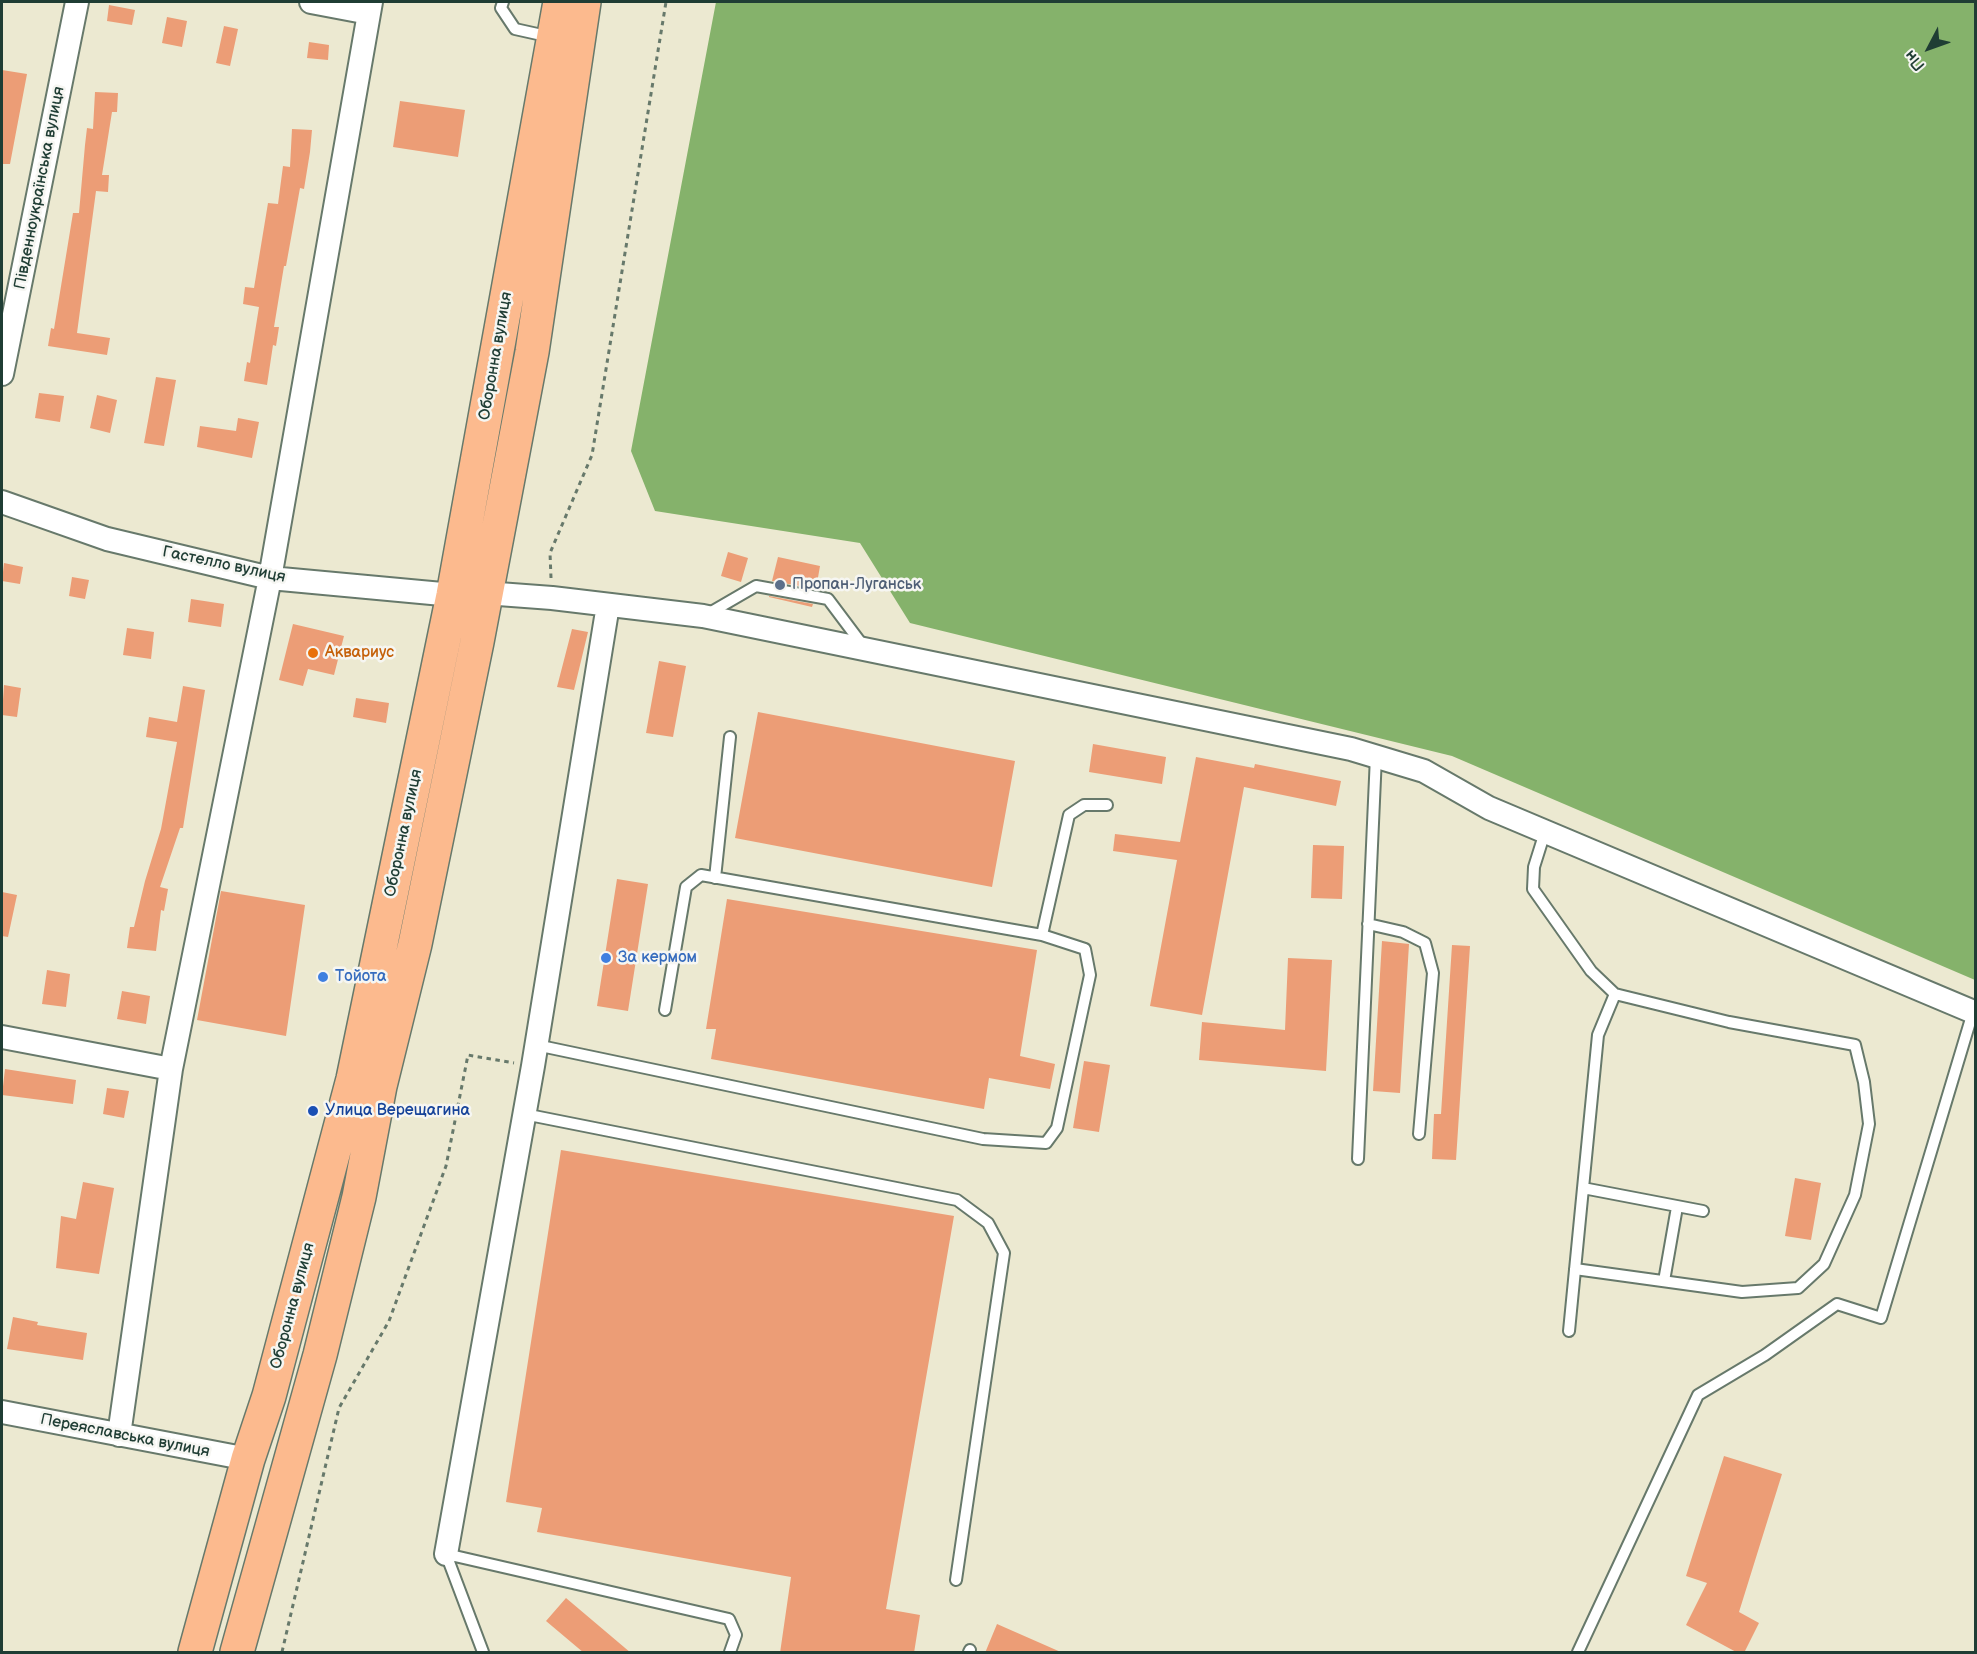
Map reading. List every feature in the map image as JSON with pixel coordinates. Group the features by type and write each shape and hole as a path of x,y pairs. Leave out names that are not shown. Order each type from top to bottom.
{"main road":[{"name":"Оборонна вулиця","path":"195,1653 248,1459 269,1396 353,1079 453,595 560,2"},
{"name":"Оборонна вулиця","path":"237,1653 317,1367 359,1197 380,1086 415,944 534,341 585,2"}],"street":[{"name":"Південноукраїнська вулиця","path":"2,374 77,2"},
{"path":"119,1436 171,1069 270,578 370,7 311,2"},
{"name":"Гастелло вулиця","path":"2,502 107,539 270,578 453,595 485,593 552,598 703,616 1376,756 1424,771 1489,808 1974,1012"},
{"path":"446,1554 535,1056 608,605"},
{"path":"2,1037 171,1069"},
{"name":"Переяславська вулиця","path":"2,1412 248,1459"}],"lane":[{"path":"503,2 501,9 515,29 554,37"},
{"path":"703,616 756,586 828,599 866,650"},
{"path":"716,878 730,737"},
{"path":"1358,1159 1376,756"},
{"path":"1042,935 1069,815 1084,805 1107,806"},
{"path":"1545,832 1534,867 1533,889 1591,971 1615,994 1729,1022 1855,1045 1864,1082 1869,1124 1855,1195 1824,1264 1797,1288 1742,1292 1575,1269"},
{"path":"535,1056 983,1139 1046,1143 1057,1128 1090,975 1085,949 1042,935 701,875 686,887 665,1010"},
{"path":"1368,924 1403,932 1425,943 1433,973 1419,1134"},
{"path":"1569,1331 1598,1035 1615,994"},
{"path":"1578,1653 1698,1395 1765,1355 1837,1304 1881,1318 1974,1012"},
{"path":"524,1114 957,1200 988,1223 1004,1252 956,1580"},
{"path":"1583,1188 1703,1211"},
{"path":"1664,1281 1677,1207"},
{"path":"446,1554 483,1653"},
{"path":"446,1554 729,1619 736,1635 730,1653"}],"path":[{"path":"552,598 550,553 592,455 667,2"},
{"path":"282,1653 339,1408 389,1321 446,1166 468,1055 535,1056"}],"green space":[{"path":"716,2 1975,2 1975,980 1452,756 910,623 860,543 655,511 631,451"}],"building":[{"path":"109,5 135,10 132,25 107,21"},
{"path":"167,17 187,21 182,47 162,43"},
{"path":"224,26 238,29 230,66 216,63"},
{"path":"309,42 329,45 328,60 307,58"},
{"path":"2,70 27,74 10,164 2,164"},
{"path":"95,92 118,93 117,112 112,112 102,175 109,175 108,192 96,191 77,333 110,338 107,355 48,346 51,328 54,329 73,213 79,213 87,128 93,129"},
{"path":"400,101 465,110 458,157 393,147"},
{"path":"292,129 312,130 310,152 304,189 300,188 286,266 284,266 274,327 279,327 276,346 273,345 267,385 244,381 247,362 250,363 259,307 243,304 245,287 254,288 268,203 278,204 283,166 290,167"},
{"path":"156,377 176,380 164,446 144,443"},
{"path":"39,393 64,396 60,422 35,418"},
{"path":"97,395 117,400 110,433 90,428"},
{"path":"238,418 259,422 252,458 197,447 200,426 236,431"},
{"path":"728,552 748,558 741,582 721,576"},
{"path":"778,557 820,566 816,589 772,581"},
{"path":"4,563 23,567 20,584 2,581"},
{"path":"72,577 89,580 85,599 69,596"},
{"path":"769,596 813,604 812,607"},
{"path":"191,599 224,604 221,627 188,622"},
{"name":"Аквариус","path":"293,624 344,636 334,675 308,669 303,686 279,680"},
{"path":"127,628 154,632 151,659 123,655"},
{"path":"572,629 588,632 574,690 557,687"},
{"path":"659,661 686,666 673,737 646,733"},
{"path":"4,685 21,688 17,717 2,715"},
{"path":"183,686 205,690 183,828 180,828 160,887 168,889 164,911 161,910 156,951 127,948 130,927 134,927 161,829 177,742 146,737 149,717 177,722"},
{"path":"356,698 389,703 386,723 353,717"},
{"path":"758,712 1015,761 992,887 735,838"},
{"path":"1093,744 1166,757 1162,784 1089,772"},
{"path":"1196,757 1254,768 1255,764 1341,781 1336,806 1244,787 1202,1015 1150,1006 1177,860 1113,851 1115,834 1180,842"},
{"path":"1313,845 1344,846 1342,899 1311,898"},
{"path":"617,879 648,884 628,1011 597,1006"},
{"path":"221,891 305,905 286,1036 197,1020"},
{"path":"2,892 17,895 8,937 2,936"},
{"path":"727,899 1037,950 1020,1056 1055,1064 1050,1089 989,1078 984,1109 711,1059 716,1029 706,1029"},
{"path":"1382,941 1409,944 1400,1093 1373,1091"},
{"path":"1452,945 1470,946 1456,1160 1432,1159 1434,1114 1441,1114"},
{"path":"1288,958 1332,960 1326,1071 1199,1060 1202,1022 1285,1030"},
{"path":"47,970 70,974 66,1007 42,1004"},
{"path":"122,991 150,996 146,1024 117,1019"},
{"path":"1084,1061 1110,1065 1099,1132 1073,1128"},
{"path":"5,1069 76,1080 73,1104 2,1095"},
{"path":"107,1088 129,1091 124,1118 103,1114"},
{"path":"561,1150 954,1216 886,1609 920,1615 914,1653 780,1653 791,1577 537,1532 542,1508 506,1502"},
{"path":"1795,1178 1821,1183 1811,1240 1785,1236"},
{"path":"83,1182 114,1188 99,1274 56,1268 61,1216 76,1219"},
{"path":"13,1317 38,1322 37,1325 87,1333 83,1360 7,1349"},
{"path":"1724,1456 1782,1474 1739,1612 1759,1623 1744,1653 1738,1653 1686,1625 1707,1583 1686,1576"},
{"path":"566,1598 631,1653 584,1653 546,1621"},
{"path":"997,1624 1063,1653 985,1653"}],"place":[{"name":"Пропан-Луганськ","path":"780,585"},
{"name":"Аквариус","path":"313,653"},
{"name":"За кермом","path":"606,958"},
{"name":"Тойота","path":"323,977"},
{"name":"Улица Верещагина","path":"313,1111"}]}
